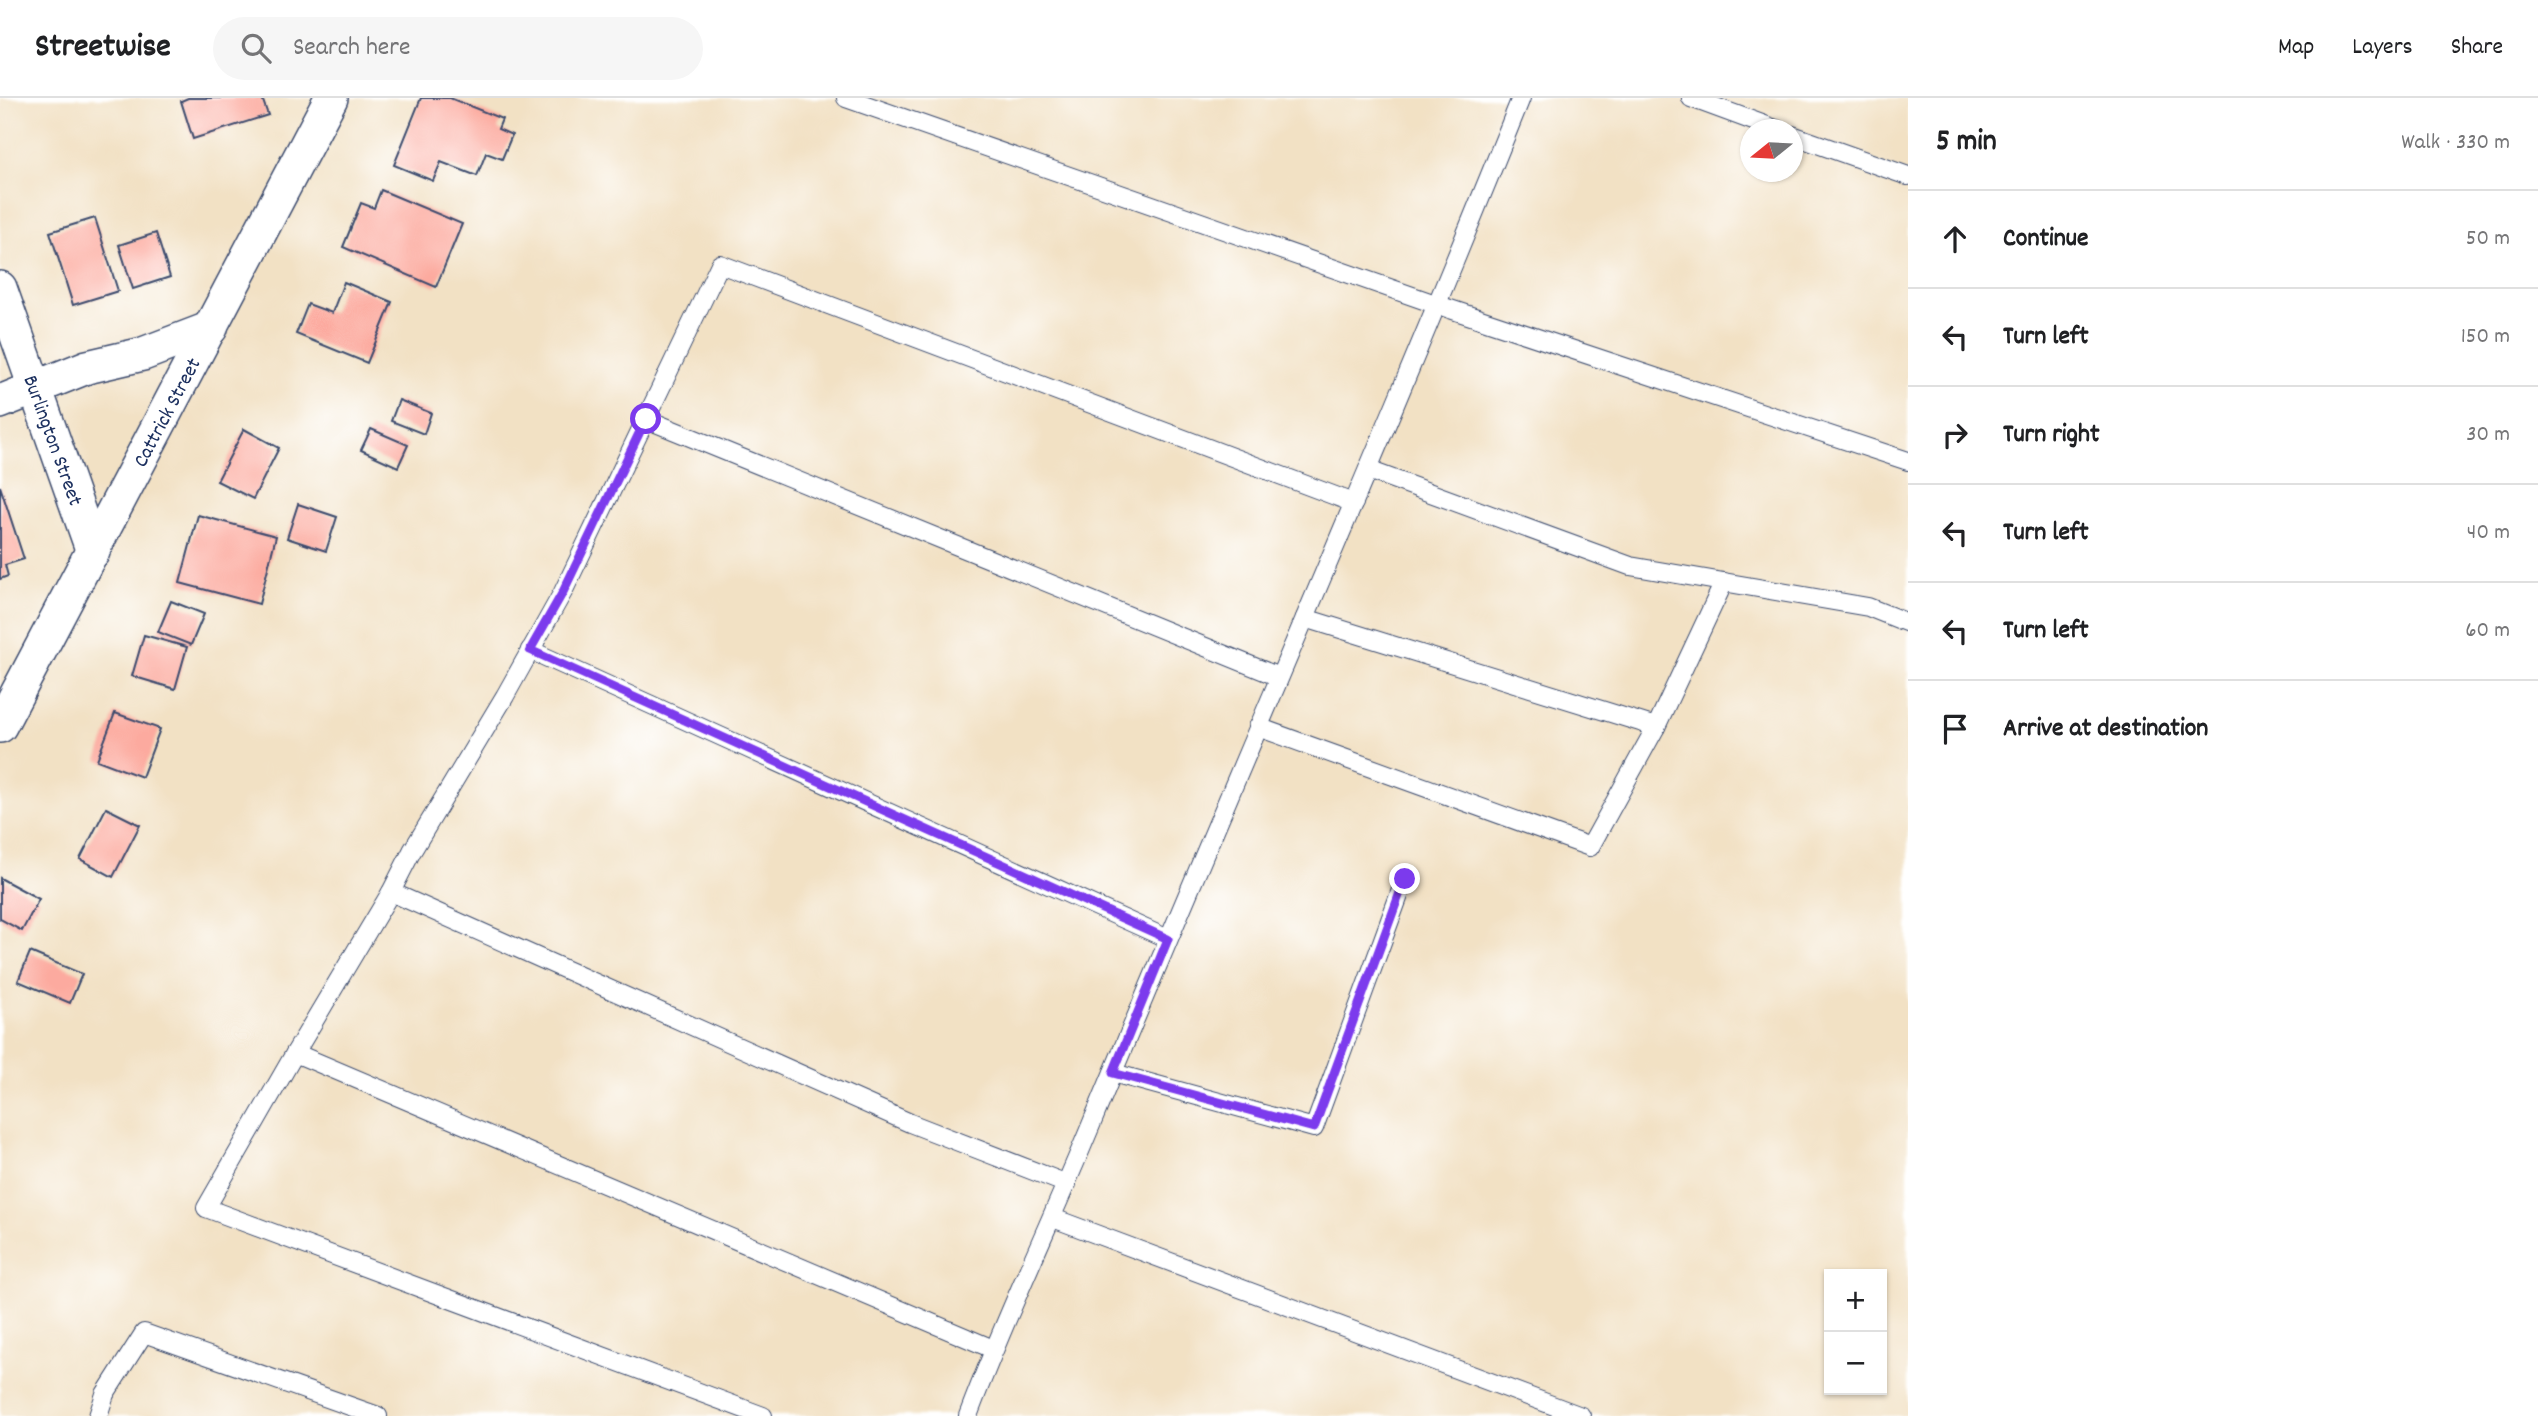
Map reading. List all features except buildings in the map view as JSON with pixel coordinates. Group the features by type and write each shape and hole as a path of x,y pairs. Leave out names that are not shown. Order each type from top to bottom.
{"street":[{"name":"Cattrick Street","path":"0,726 331,98"},
{"name":"Burlington Street","path":"0,288 93,552"},
{"path":"0,402 87,367 142,354 211,328"}],"lane":[{"path":"846,98 1438,305 1908,461"},
{"path":"968,1416 993,1349 1053,1218 1168,939 1438,305 1521,98"},
{"path":"1691,98 1748,119"},
{"path":"1803,139 1908,176"},
{"path":"763,1416 206,1208 563,592 720,264 1354,503"},
{"path":"646,419 1279,677"},
{"path":"1368,470 1630,566 1868,607 1908,623"},
{"path":"1258,727 1590,846 1656,727 1724,582"},
{"path":"1305,618 1656,727"},
{"path":"530,650 1168,939"},
{"path":"1113,1073 1314,1128 1405,879"},
{"path":"391,892 910,1123 1067,1184"},
{"path":"295,1053 993,1349"},
{"path":"1053,1218 1581,1416"},
{"path":"98,1416 106,1394 144,1333 378,1416"}],"route":[{"path":"646,419 563,592 530,650 1168,939 1113,1073 1314,1128 1405,879"}]}
